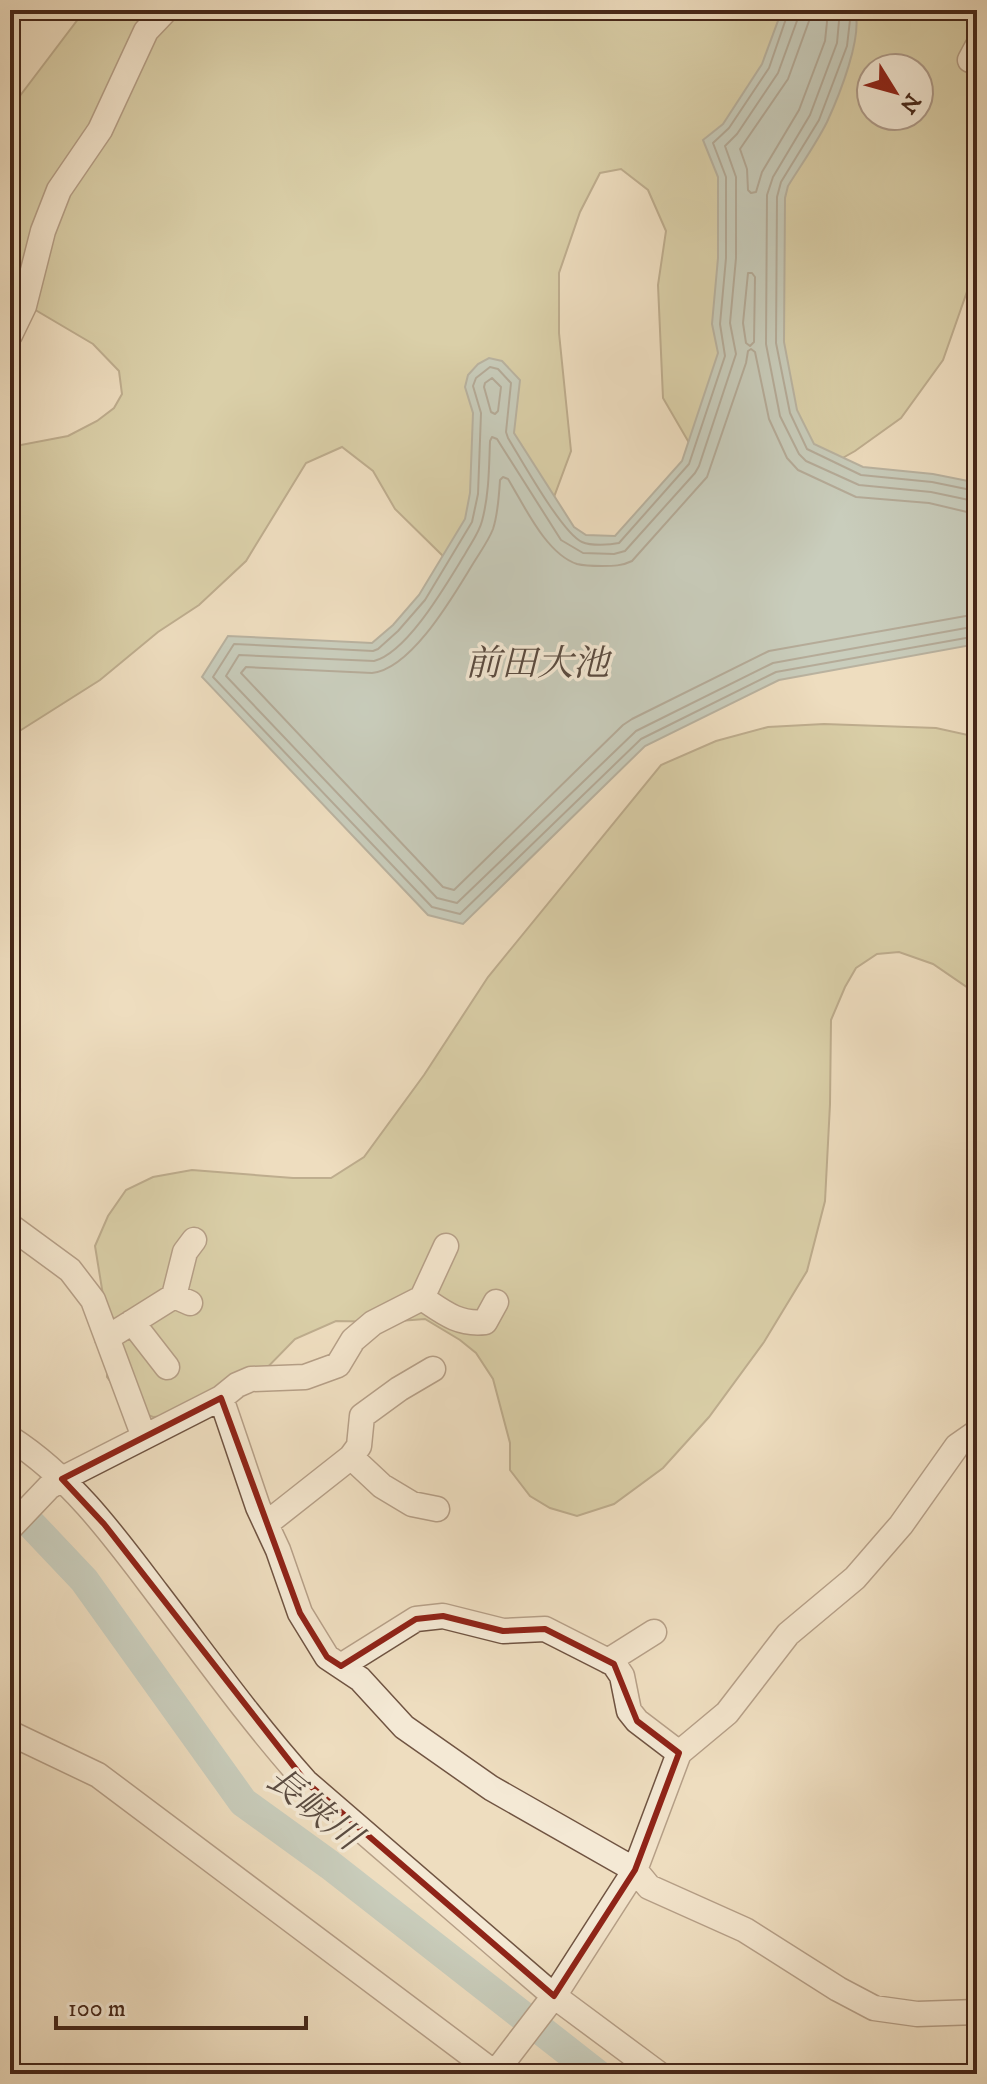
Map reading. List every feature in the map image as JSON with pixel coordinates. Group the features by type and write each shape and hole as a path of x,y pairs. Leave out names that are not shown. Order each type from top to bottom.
{"street":[{"path":"10,335 24,306 43,231 59,190 100,130 146,31 166,10"},
{"path":"10,1226 70,1270 93,1300 144,1437"},
{"path":"107,1338 132,1322 182,1299 185,1252 194,1240"},
{"path":"10,1528 56,1483 221,1398 237,1385 251,1379 305,1377 338,1365 353,1340 373,1323 422,1298 446,1246"},
{"path":"422,1298 452,1317 471,1323 495,1314"},
{"path":"132,1322 167,1367"},
{"path":"266,1524 351,1457 359,1446 362,1416 433,1369"},
{"path":"221,1398 258,1507 278,1550 300,1613 327,1657 360,1679 404,1727 491,1788 635,1870 649,1887 745,1930 874,2008 917,2014 977,2012"},
{"path":"10,1733 98,1775 497,2071 550,2001 635,1870 679,1753 727,1713 788,1634 855,1578 901,1525 957,1446 977,1432"},
{"path":"10,1438 30,1451 56,1483 104,1524 271,1743 306,1782 550,2001 659,2074"},
{"path":"351,1457 382,1486 412,1504 437,1509"},
{"path":"341,1666 416,1619 443,1616 503,1631 545,1629 614,1664 622,1676 629,1711 637,1721 679,1753"},
{"path":"608,1661 654,1632"}],"highlighted area":[{"path":"221,1398 300,1613 327,1657 341,1666 416,1619 443,1616 503,1631 545,1629 614,1664 637,1721 679,1753 635,1870 554,1996 306,1782 104,1524 62,1479"}],"shaded area":[{"path":"85,10 977,10 977,263 943,360 901,418 855,451 793,486 736,465 688,441 663,398 658,285 666,231 648,190 621,169 600,173 580,212 559,273 559,333 571,451 544,524 444,557 395,509 373,471 342,447 306,463 246,561 199,605 158,632 100,680 10,737 10,447 68,436 114,408 122,394 119,371 93,344 10,295 10,109"},
{"path":"824,724 936,728 977,737 977,994 933,964 899,952 877,954 856,968 831,1020 825,1201 807,1271 764,1342 709,1417 663,1468 614,1504 577,1516 550,1508 530,1496 510,1470 510,1443 493,1379 476,1353 425,1319 336,1321 295,1339 258,1377 185,1415 153,1417 130,1408 107,1377 109,1332 95,1246 108,1216 126,1190 153,1177 192,1170 331,1178 364,1157 424,1075 488,977 661,765 716,741 768,727"}],"water":[{"name":"前田大池","path":"782,10 855,10 857,21 853,50 838,97 823,130 788,186 785,198 784,342 797,410 814,444 863,467 977,481 977,644 779,680 645,746 463,924 428,915 202,677 228,636 372,643 393,625 419,595 465,519 470,493 473,413 465,387 468,375 489,358 502,361 520,380 514,433 574,527 586,535 615,536 682,461 718,353 712,324 718,258 718,177 703,140 723,124 762,64"}],"waterway":[{"path":"10,1062 19,1089 10,1115"},
{"name":"長峡川","path":"10,1507 30,1523 84,1580 243,1802 330,1865 597,2074"}]}
